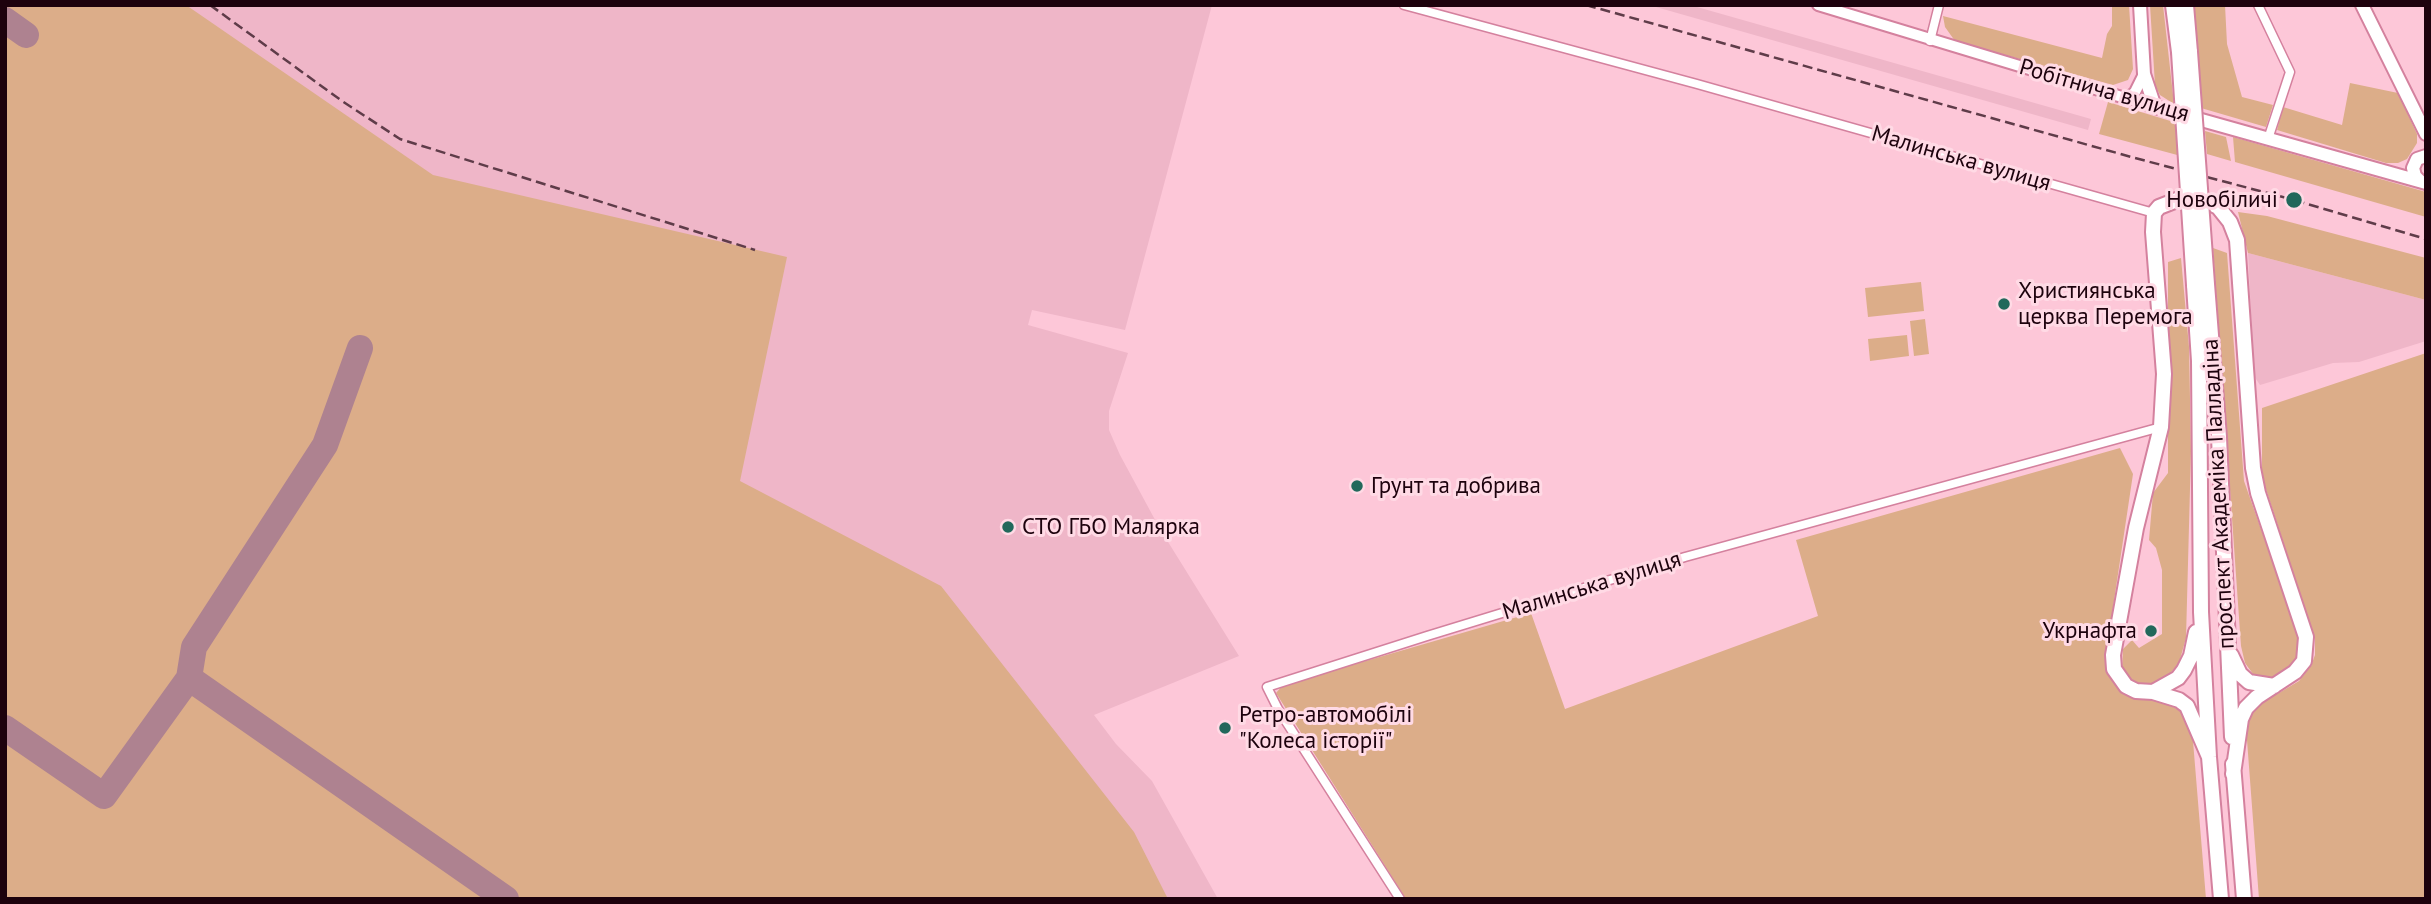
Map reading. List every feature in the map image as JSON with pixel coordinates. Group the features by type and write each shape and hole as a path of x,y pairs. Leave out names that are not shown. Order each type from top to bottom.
{"highway":[{"name":"проспект Академіка Палладіна","path":"2173,5 2184,52"},
{"name":"проспект Академіка Палладіна","path":"2186,5 2184,52 2201,285 2219,437 2233,774 2244,899"},
{"path":"2209,757 2187,706 2179,700 2153,692 2136,691 2126,686 2114,669 2113,655 2136,528 2161,427 2164,374 2153,232 2154,213 2159,206 2187,196 2203,199 2218,207 2230,222 2237,240 2253,468 2258,493 2306,637 2304,661 2295,672 2257,696 2246,708 2241,719 2233,774"},
{"name":"проспект Академіка Палладіна","path":"2201,285 2201,612 2221,899"},
{"path":"2153,692 2178,678 2184,670 2191,656 2201,612"},
{"path":"2227,640 2232,659 2240,674 2249,682 2274,686"}],"main road":[{"path":"2140,5 2144,74 2155,107"},
{"path":"2362,5 2426,136 2413,173 2424,182"},
{"name":"Робітнича вулиця","path":"2155,107 2424,182"},
{"path":"2392,173 2406,169 2419,159"}],"street":[{"name":"Малинська вулиця","path":"1404,5 1697,84 2154,213"},
{"name":"Робітнича вулиця","path":"1818,5 2155,107"},
{"path":"1930,41 1939,5"},
{"path":"2258,5 2290,72 2268,139"},
{"path":"2128,98 2135,92 2144,74"},
{"name":"Малинська вулиця","path":"1400,899 1278,709 1267,687 1685,557 2161,427"}],"shaded area":[{"path":"5,5 1212,5 1125,330 1032,310 1028,325 1128,353 1109,411 1109,430 1160,529 1239,656 1094,715 1116,744 1152,781 1218,899 5,899"},
{"path":"5,5 186,5 433,175 787,257 740,481 941,586 1134,832 1168,899 5,899"},
{"path":"1649,5 1690,5 2091,119 2088,130"},
{"path":"2112,5 2129,5 2133,69 2128,80 2113,85 1955,41 1945,27 1943,16 2102,58 2107,34 2112,26"},
{"path":"2150,5 2163,5 2174,104 2160,95 2155,85"},
{"path":"2193,5 2225,5 2227,44 2242,97 2273,105 2266,127 2201,108"},
{"path":"2350,83 2398,93 2417,134 2417,143 2407,159 2398,163 2386,163 2277,130 2283,107 2342,125"},
{"path":"2108,102 2177,123 2181,156 2099,134"},
{"path":"2205,131 2226,137 2231,161 2207,154"},
{"path":"2233,137 2426,192 2426,217 2235,162"},
{"path":"2238,212 2267,216 2426,258 2426,300 2248,253"},
{"path":"2213,248 2227,253 2244,481 2299,637 2299,659 2285,675 2274,679 2256,678 2245,663 2241,646"},
{"path":"2248,253 2426,300 2426,341 2359,362 2333,363 2260,385 2254,376"},
{"path":"2181,258 2189,347 2191,451 2186,638 2179,663 2167,677 2156,684 2142,685 2125,679 2122,670 2123,649 2132,640 2139,648 2162,634 2162,570 2156,548 2149,540 2153,493 2168,473 2168,262"},
{"path":"1921,282 1924,311 1868,317 1865,288"},
{"path":"1925,319 1929,354 1914,356 1910,321"},
{"path":"1907,335 1909,356 1870,361 1868,339"},
{"path":"2426,353 2426,899 2259,899 2246,727 2249,713 2260,700 2299,681 2311,666 2315,655 2315,639 2262,477 2262,408"},
{"path":"2120,448 2133,474 2106,654 2109,673 2116,685 2128,695 2165,702 2180,711 2188,722 2193,741 2206,899 1406,899 1276,693 1283,685 1531,613 1565,709 1818,616 1796,540"}],"taxiway":[{"path":"5,20 26,35"},
{"path":"5,728 104,796 189,678 194,647 325,445 360,348"},
{"path":"189,678 506,899"}],"railway":[{"path":"210,5 342,101 400,139 755,250"},
{"path":"1586,5 2294,200 2426,239"}],"place":[{"name":"Новобіличі","path":"2294,200"},
{"name":"Християнська церква Перемога","path":"2004,304"},
{"name":"Грунт та добрива","path":"1357,486"},
{"name":"СТО ГБО Малярка","path":"1008,527"},
{"name":"Укрнафта","path":"2151,631"},
{"name":"Ретро-автомобілі \"Колеса історії\"","path":"1225,728"}]}
